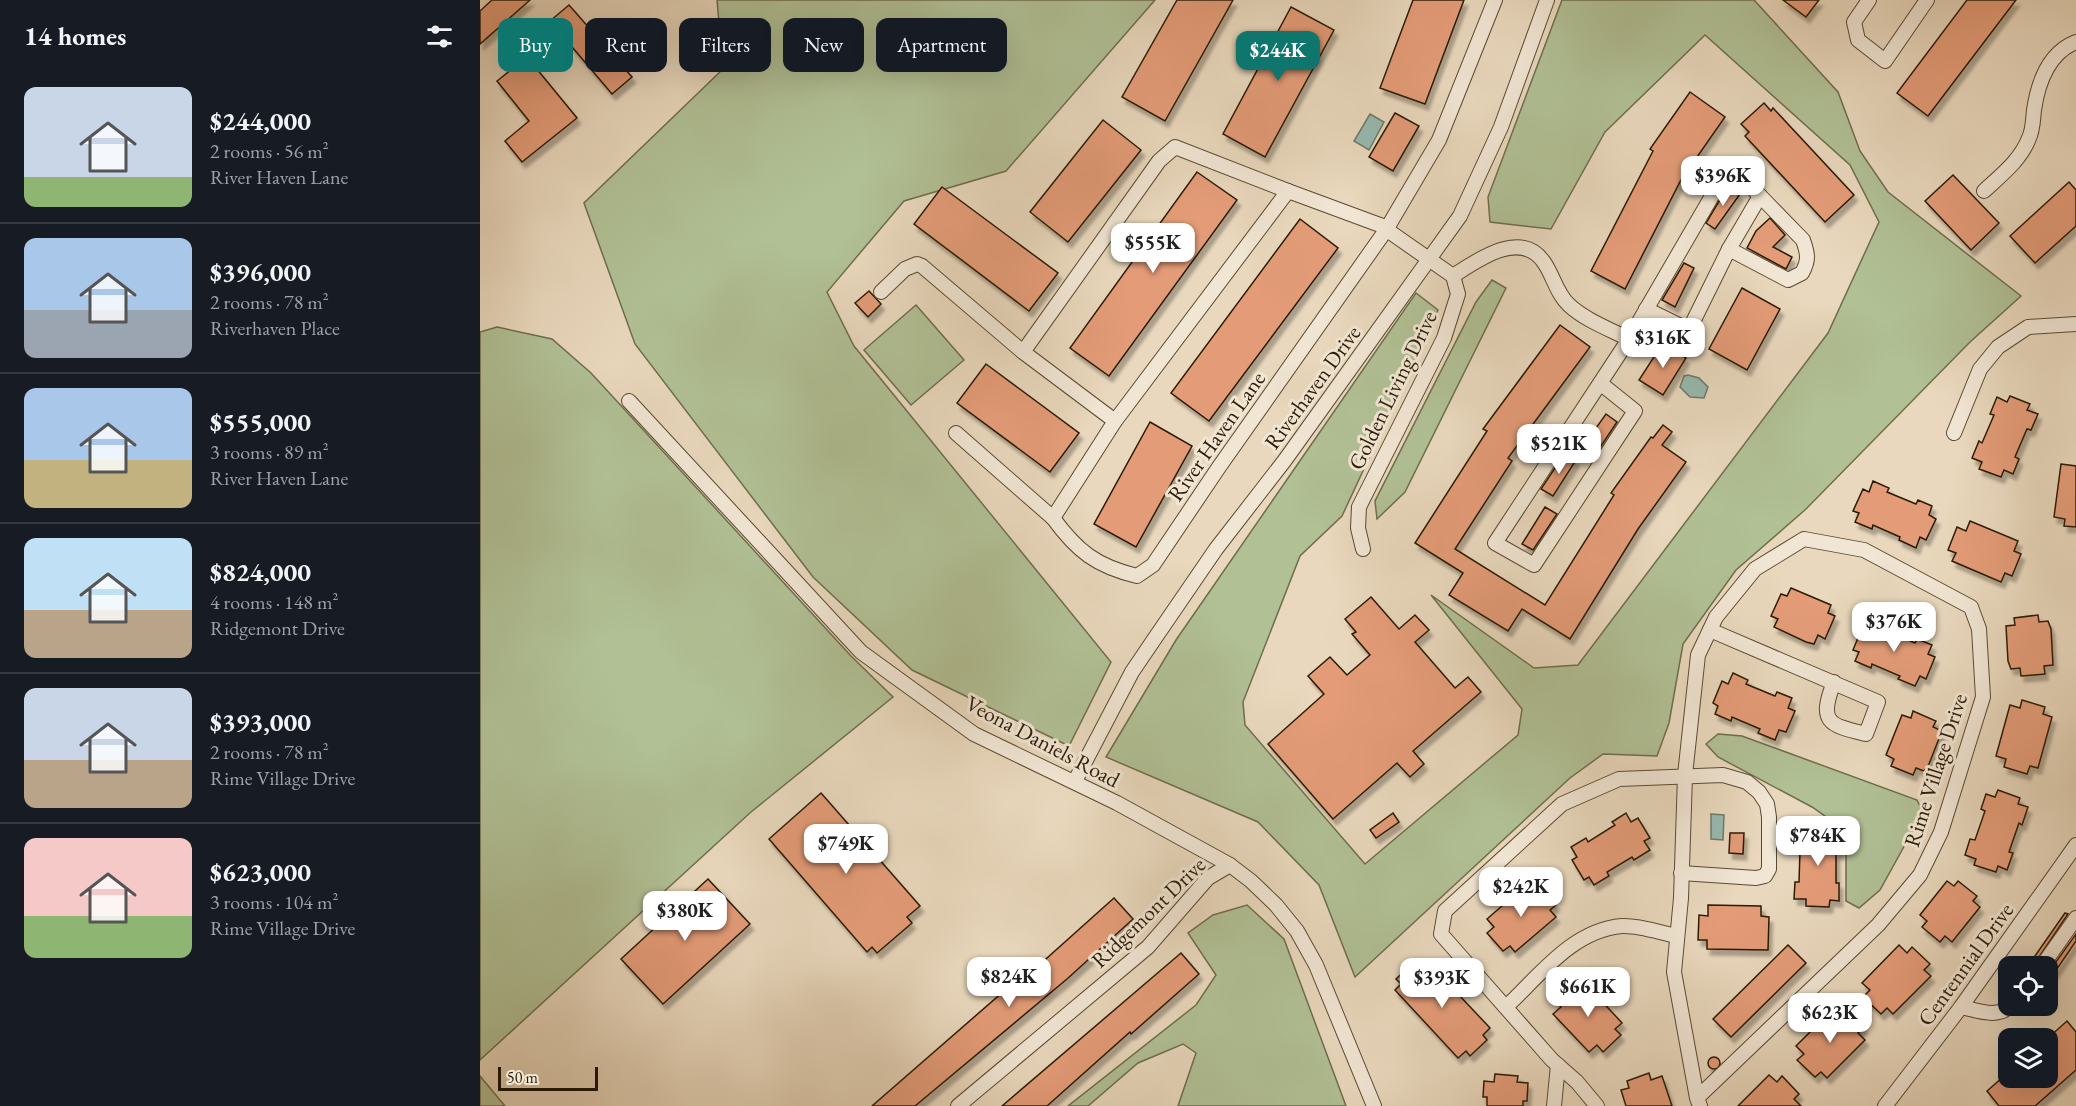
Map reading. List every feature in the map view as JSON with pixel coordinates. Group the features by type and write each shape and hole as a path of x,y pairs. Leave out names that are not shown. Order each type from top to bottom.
{"street":[{"name":"River Haven Lane","path":"956,433 1053,518 1072,543 1089,557 1116,571 1137,576 1153,565 1386,230 1439,140 1495,0"},
{"name":"Riverhaven Drive","path":"1075,781 1132,672 1153,640 1216,549 1285,460 1430,261 1460,216 1501,127 1547,0"},
{"path":"1869,0 1854,22 1858,40 1885,61 1927,0"},
{"path":"1984,191 2014,162 2030,138 2036,96 2048,65 2066,46 2076,42"},
{"path":"1023,352 1159,161 1175,147 1386,230 1453,276 1489,254 1515,247 1529,250 1543,260 1568,304 1629,339"},
{"path":"1600,382 1635,411 1534,565 1495,543 1600,382 1629,339 1730,165 1803,240 1808,254 1803,273 1788,280 1729,249"},
{"path":"1053,518 1115,421 1288,191"},
{"path":"1646,309 1689,330 1729,249 1760,196"},
{"path":"881,292 905,269 917,264 922,266 1023,352 1115,421"},
{"name":"Golden Living Drive","path":"1363,549 1358,528 1359,507 1444,338 1458,294 1453,276"},
{"path":"1954,433 1980,369 1998,347 2028,327 2076,324"},
{"name":"Veona Daniels Road","path":"629,401 861,652 974,734 1075,781 1230,865 1276,905 1297,931 1332,997 1374,1106"},
{"name":"Rime Village Drive","path":"1804,539 1864,550 1971,607 1979,628 1983,697 1941,832 1920,875 1878,925 1699,1102 1674,972 1685,776 1698,655 1716,617 1755,569 1804,539"},
{"path":"1710,630 1834,682"},
{"path":"1597,1106 1441,934 1445,911 1562,804 1619,779 1723,775 1747,782 1759,792 1767,804 1769,817 1769,869 1765,876 1756,878 1681,873"},
{"name":"Centennial Drive","path":"1886,1106 1961,1008 2075,849"},
{"name":"Ridgemont Drive","path":"958,1106 1148,947 1208,878 1230,865"},
{"path":"2049,956 2076,918"},
{"path":"1506,1007 1565,951 1592,931 1624,926 1677,936"},
{"path":"1961,1008 1998,1013"},
{"path":"1554,1106 1558,1065"}],"green space":[{"path":"717,0 1155,0 1006,171 904,201 827,292 854,346 1111,662 1069,746 912,670 813,577 635,344 584,203 720,72 771,72 771,18 719,18"},
{"path":"1562,0 1754,0 1838,92 1860,151 1888,192 2021,296 1970,342 1806,509 1736,570 1683,644 1669,723 1657,756 1603,754 1570,778 1355,977 1319,885 1258,822 1106,757 1176,640 1416,293 1438,310 1342,516 1300,556 1243,702 1245,725 1365,864 1518,735 1522,709 1431,595 1534,668 1578,665 1828,333 1879,222 1850,165 1705,35 1605,132 1551,229 1490,222 1488,197"},
{"path":"1492,280 1506,288 1405,492 1377,519 1375,501 1476,302"},
{"path":"916,305 964,360 911,405 864,350"},
{"path":"497,327 552,339 591,373 851,656 893,697 751,812 480,1060 480,332"},
{"path":"1718,734 1742,736 1917,800 1923,812 1880,890 1859,908 1846,901 1846,831 1812,807 1718,757 1706,744"},
{"path":"1247,905 1284,939 1346,1106 1178,1106 1196,1053 1183,1044 1138,1063 1088,1106 1068,1106 1196,1005 1216,975 1188,933 1213,915"},
{"path":"480,1076 505,1106 480,1106"}],"water":[{"path":"1370,114 1384,122 1369,150 1354,141"},
{"path":"1684,376 1699,378 1708,387 1704,398 1690,397 1680,387"},
{"path":"1711,814 1724,815 1723,840 1711,839"}],"building":[{"path":"492,0 530,0 510,18 498,18 498,28 480,44 480,11"},
{"path":"1177,0 1233,0 1165,121 1122,97"},
{"path":"1413,0 1464,0 1425,104 1380,88"},
{"path":"1783,0 1819,0 1806,17"},
{"path":"1967,0 2016,0 1928,116 1897,93"},
{"path":"569,5 585,23 585,62 573,48 573,18 554,18"},
{"path":"1291,7 1334,30 1265,157 1223,134"},
{"path":"508,72 539,72 577,118 522,162 505,141 529,121 497,81"},
{"path":"593,72 628,72 632,77 612,94"},
{"path":"1690,92 1725,117 1681,180 1625,289 1591,271 1653,151 1650,149"},
{"path":"1764,103 1771,111 1773,108 1854,195 1825,222 1745,136 1749,132 1741,124"},
{"path":"1395,113 1419,126 1393,171 1369,157"},
{"path":"1103,120 1141,150 1068,242 1030,212"},
{"path":"1197,172 1237,200 1109,376 1070,348"},
{"path":"1953,175 1999,223 1971,250 1925,201"},
{"path":"2069,182 2076,190 2076,226 2035,263 2010,236"},
{"path":"1728,186 1740,194 1715,229 1706,223"},
{"path":"942,187 1058,273 1029,311 914,224"},
{"path":"1770,218 1785,235 1773,247 1792,257 1786,269 1747,248 1756,231"},
{"path":"1300,219 1338,248 1209,421 1171,393"},
{"path":"1684,263 1694,268 1675,307 1662,300"},
{"path":"1742,288 1780,309 1747,370 1709,349"},
{"path":"869,291 881,304 868,317 855,303"},
{"path":"1560,325 1590,347 1508,458 1512,461 1455,549 1545,605 1614,495 1611,493 1651,437 1653,438 1663,425 1672,432 1662,445 1686,462 1638,529 1570,639 1522,609 1508,631 1449,595 1463,573 1415,543 1487,431 1483,429"},
{"path":"1663,343 1686,358 1663,395 1639,380"},
{"path":"986,364 1079,433 1050,472 957,403"},
{"path":"2010,396 2030,404 2027,410 2038,414 2031,430 2027,429 2015,457 2019,459 2013,474 2004,470 2001,477 1979,469 1982,462 1972,458 1979,441 1982,443 1994,415 1990,414 1997,397 2007,402"},
{"path":"1606,414 1617,422 1593,458 1581,449"},
{"path":"1150,422 1192,446 1136,547 1094,524"},
{"path":"1565,453 1576,460 1553,496 1541,489"},
{"path":"2061,464 2076,466 2076,527 2064,526 2065,519 2054,517"},
{"path":"1873,481 1889,488 1887,492 1916,504 1918,500 1932,506 1929,515 1936,519 1926,540 1920,537 1916,548 1899,540 1900,537 1873,525 1872,529 1855,522 1859,513 1853,511 1863,489 1869,492"},
{"path":"1545,507 1557,514 1533,550 1522,544"},
{"path":"1970,521 2018,541 2014,551 2021,554 2012,576 2005,573 2001,582 1952,561 1956,553 1948,550 1957,527 1966,531"},
{"path":"1791,588 1831,605 1828,613 1835,616 1825,639 1818,635 1814,644 1774,627 1778,619 1771,616 1781,594 1787,596"},
{"path":"1371,597 1399,629 1415,615 1429,630 1415,642 1455,688 1468,677 1481,692 1413,751 1424,764 1410,777 1397,763 1333,819 1268,744 1324,694 1308,676 1330,657 1347,675 1370,655 1352,634 1356,632 1345,619"},
{"path":"2038,615 2039,622 2048,621 2051,629 2053,665 2044,666 2045,674 2021,676 2020,668 2011,669 2008,661 2006,626 2015,625 2014,618"},
{"path":"1873,620 1889,627 1887,631 1915,643 1917,639 1932,645 1928,654 1935,657 1926,679 1920,676 1915,686 1898,679 1900,676 1872,664 1871,668 1855,661 1859,652 1853,650 1862,628 1868,631"},
{"path":"1733,673 1748,680 1746,684 1775,696 1777,692 1792,698 1788,708 1795,711 1786,732 1779,730 1775,740 1758,733 1760,729 1732,717 1731,721 1715,714 1718,706 1713,703 1722,681 1728,684"},
{"path":"2022,700 2045,707 2043,714 2052,717 2038,768 2030,766 2027,774 2004,767 2006,759 1996,756 2010,705 2020,708"},
{"path":"1913,711 1936,721 1933,727 1942,731 1929,764 1924,771 1916,768 1913,775 1891,766 1894,759 1886,755 1902,715 1911,718"},
{"path":"1998,790 2020,798 2018,804 2028,807 2022,825 2019,823 2009,852 2013,853 2007,870 1998,866 1996,872 1974,865 1976,859 1965,855 1970,839 1975,840 1985,811 1981,809 1986,794 1995,797"},
{"path":"821,793 920,906 907,917 912,923 877,953 872,947 867,952 769,839"},
{"path":"1393,813 1399,822 1376,838 1370,830"},
{"path":"1626,813 1631,822 1638,818 1650,838 1644,841 1650,850 1634,860 1632,857 1607,872 1609,876 1594,885 1589,877 1584,880 1572,860 1577,857 1571,847 1586,838 1588,842 1615,825 1612,822"},
{"path":"1807,827 1830,828 1830,835 1841,835 1840,853 1836,853 1836,883 1839,883 1839,901 1830,900 1829,907 1806,906 1806,899 1794,899 1795,882 1799,882 1800,851 1796,851 1797,835 1806,835"},
{"path":"1730,833 1744,833 1743,854 1729,853"},
{"path":"708,879 750,924 663,1004 621,959"},
{"path":"1947,881 1954,886 1958,881 1977,896 1973,901 1980,907 1952,942 1945,936 1940,942 1922,927 1927,921 1920,915"},
{"path":"1527,884 1533,892 1539,887 1556,905 1550,910 1556,917 1515,952 1510,946 1503,951 1487,933 1494,927 1487,919"},
{"path":"1114,898 1133,919 1067,979 915,1106 872,1106 1035,964 1038,966"},
{"path":"1708,905 1761,906 1761,916 1769,917 1768,950 1707,949 1707,940 1698,940 1699,915 1708,916"},
{"path":"2065,913 2068,914 2040,956 2035,956"},
{"path":"2076,934 2076,941 2058,967 2058,959"},
{"path":"1788,945 1806,963 1731,1037 1713,1019"},
{"path":"1899,945 1907,953 1912,947 1930,964 1924,970 1931,976 1893,1014 1887,1008 1881,1014 1863,997 1870,990 1862,983"},
{"path":"1181,953 1199,974 1047,1106 1002,1106"},
{"path":"1426,960 1490,1028 1483,1035 1487,1040 1470,1056 1466,1051 1458,1058 1395,990 1401,984 1396,979 1414,962 1418,967"},
{"path":"1573,984 1579,990 1586,984 1622,1023 1615,1029 1621,1035 1603,1052 1597,1045 1589,1052 1553,1014 1561,1007 1555,1001"},
{"path":"1833,1009 1841,1016 1846,1011 1864,1028 1858,1033 1865,1040 1827,1078 1821,1072 1815,1077 1797,1060 1804,1054 1796,1046"},
{"path":"2067,1021 2076,1032 2076,1070 2058,1086 2058,1029"},
{"path":"1716,1057 1720,1063 1716,1069 1712,1069 1708,1061"},
{"path":"1649,1073 1651,1080 1662,1076 1672,1106 1626,1106 1621,1090 1629,1088 1627,1081"},
{"path":"1495,1074 1518,1076 1517,1082 1528,1083 1527,1101 1523,1101 1523,1106 1487,1106 1487,1097 1483,1097 1484,1081 1494,1082"},
{"path":"1769,1075 1777,1082 1782,1076 1799,1094 1794,1099 1801,1106 1738,1106"},
{"path":"1998,1081 1998,1088 2056,1088 2035,1106 1999,1106 1987,1091"}]}
